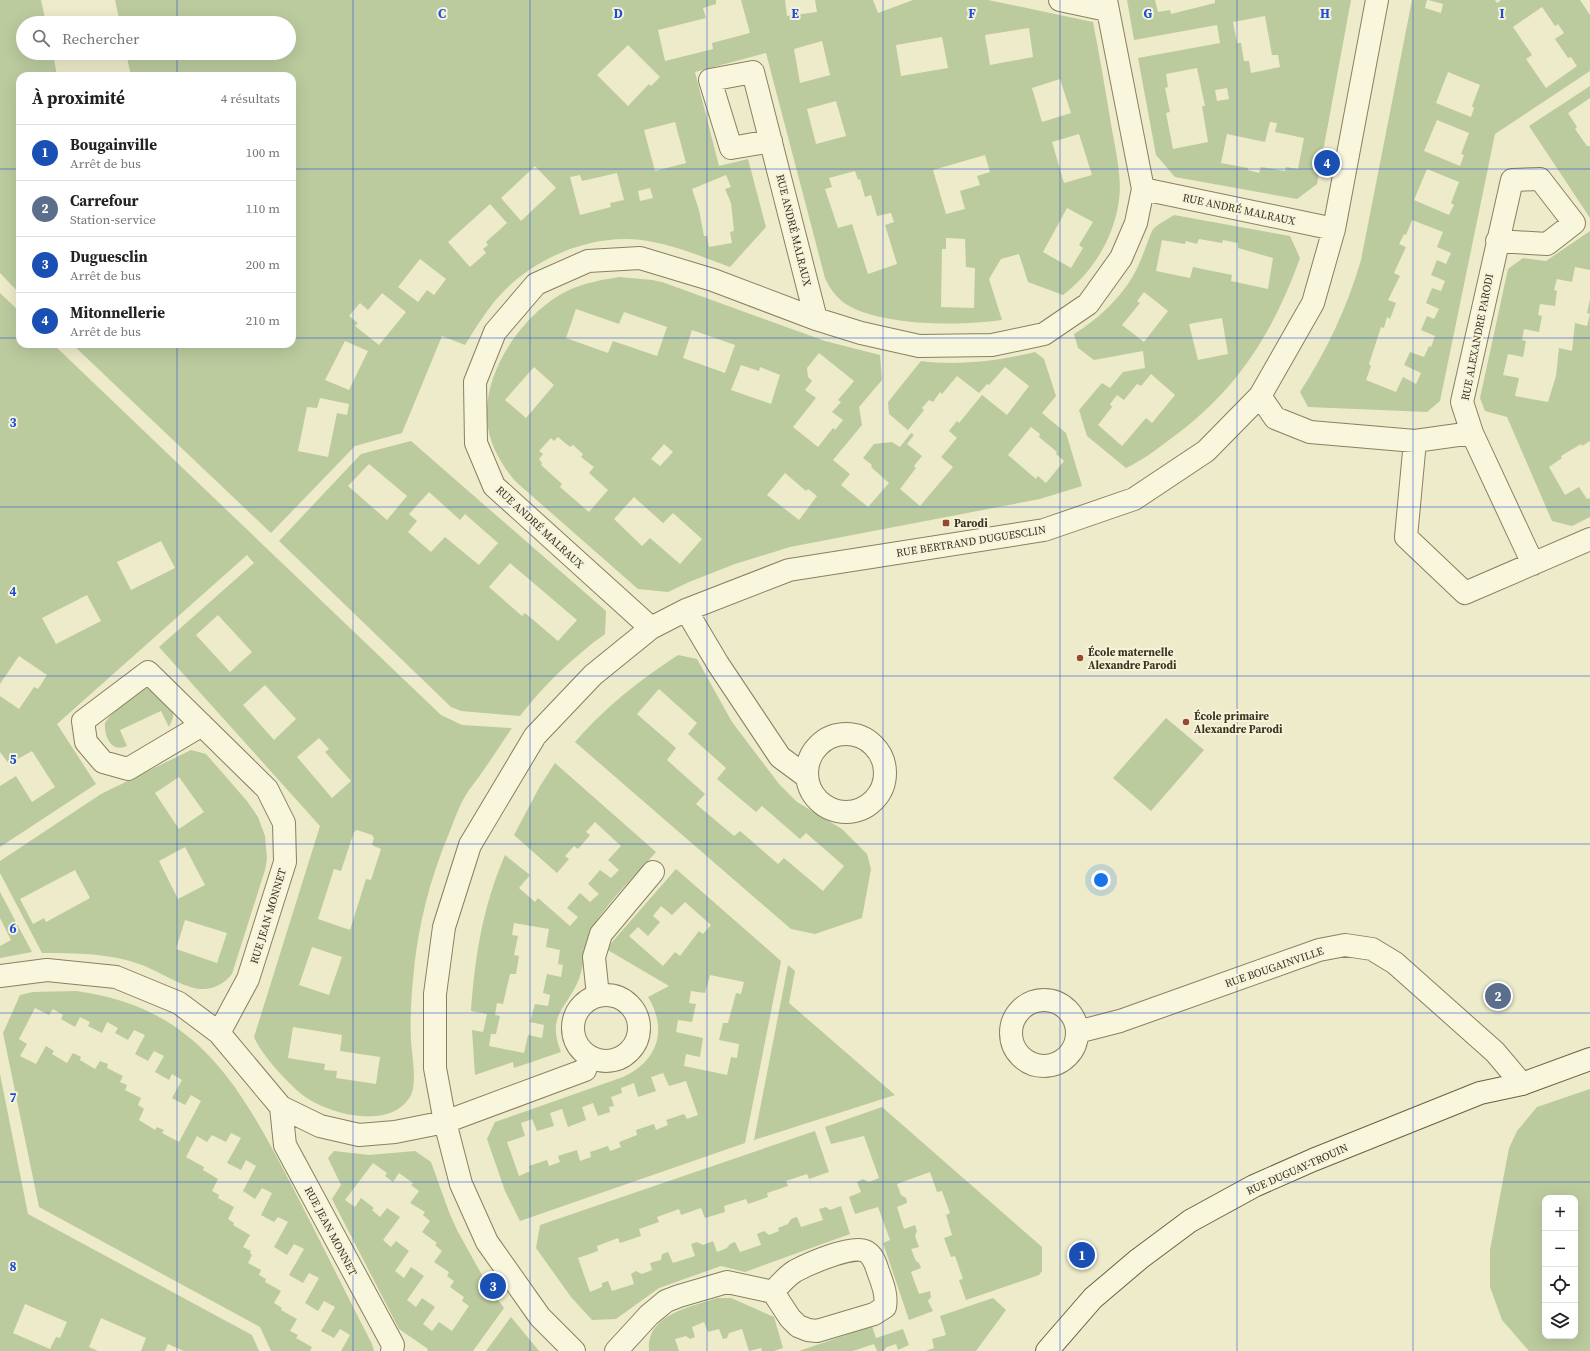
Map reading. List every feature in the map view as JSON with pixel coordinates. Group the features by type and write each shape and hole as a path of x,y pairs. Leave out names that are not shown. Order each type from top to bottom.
{"street":[{"name":"RUE ANDRÉ MALRAUX","path":"651,628 494,486 476,443 475,382 495,332 536,284 588,261 640,258 713,280 816,319 861,333 919,346 992,346 1044,334 1088,304 1121,258 1136,223 1143,189 1106,5 1060,0"},
{"name":"RUE BERTRAND DUGUESCLIN","path":"574,1351 540,1317 488,1242 461,1184 445,1122 434,1068 435,994 444,927 470,845 535,736 593,675 651,628 686,610 789,570 1044,530 1134,499 1206,451 1260,396 1313,303 1334,230 1377,0"},
{"name":"RUE ANDRÉ MALRAUX","path":"771,141 816,319"},
{"name":"RUE ANDRÉ MALRAUX","path":"1143,189 1334,230"},
{"name":"RUE ALEXANDRE PARODI","path":"1497,241 1462,402 1472,432 1533,564"},
{"path":"1260,396 1276,418 1310,432 1415,441 1472,432"},
{"path":"1415,441 1406,536 1466,593 1590,539"},
{"path":"686,610 718,664 780,757 807,777"},
{"name":"RUE JEAN MONNET","path":"202,725 128,769 103,762 86,742 83,721 148,672 202,725 267,790 284,823 285,862 248,979 219,1033"},
{"path":"598,996 594,957 601,934 653,872"},
{"name":"RUE BOUGAINVILLE","path":"1077,1032 1120,1021 1319,950 1345,945 1372,949 1395,963 1495,1052 1522,1084"},
{"path":"0,976 47,970 116,977 180,1003 219,1033 281,1107 320,1126 359,1135 395,1132 445,1122 585,1070 589,1058"},
{"path":"613,995 623,999 632,1007 638,1017 640,1029 637,1040 632,1050 623,1058 600,1062 589,1058 581,1051 575,1042 572,1032 573,1021 577,1011 584,1003 598,996 613,995"},
{"name":"RUE DUGUAY-TROUIN","path":"1047,1351 1093,1298 1139,1259 1190,1220 1254,1186 1313,1160 1480,1093 1522,1084 1590,1059"},
{"name":"RUE JEAN MONNET","path":"281,1107 285,1145 393,1344 392,1351"},
{"path":"616,1351 649,1315 666,1301 727,1282 772,1292 790,1318 798,1326 817,1331 874,1314 886,1307 887,1298 873,1259 865,1251 852,1250 831,1256 794,1272 772,1292"}],"green space":[{"path":"0,0 41,0 44,16 16,16 16,60 54,60 56,72 16,72 16,290 0,273"},
{"path":"115,0 716,0 716,4 703,8 706,18 658,30 665,61 713,49 712,43 750,33 741,0 785,0 787,16 817,12 815,0 873,0 878,13 913,0 988,0 1093,22 1118,165 1120,182 1119,200 1107,241 1093,265 1074,286 1063,295 1028,282 1019,254 1001,259 989,279 1002,320 946,324 925,323 884,318 866,313 843,302 829,287 825,278 766,53 695,72 719,166 748,159 766,227 730,267 667,245 628,239 590,243 572,248 537,265 507,288 494,302 465,345 442,336 402,433 355,446 271,533 76,348 296,348 296,72 130,72 128,60 296,60 296,16 118,16","holes":["1029,28 1033,57 990,65 985,35","942,37 948,68 901,76 896,45","822,41 830,75 800,83 794,49","628,45 660,77 651,86 649,84 628,106 597,75","1060,79 1071,113 1042,122 1032,88","836,101 846,136 816,144 807,109","675,122 686,163 655,171 644,130","1079,134 1092,175 1064,183 1052,142","985,155 990,172 977,176 980,185 960,191 965,209 946,214 933,170","535,166 556,188 521,221 501,198","855,171 858,180 860,179 865,197 871,195 877,216 891,213 894,222 885,225 897,264 868,274 852,224 838,228 825,189 832,187 829,178","617,173 624,200 610,203 611,207 580,215 570,177 580,175 582,181","726,175 731,187 725,189 731,203 734,231 730,232 732,243 709,247 707,236 704,236 699,210 692,189","650,188 653,198 640,201 638,191","490,204 507,223 486,242 488,245 483,249 486,253 470,267 448,242","1067,208 1093,222 1079,245 1083,248 1071,268 1043,252","946,238 965,239 966,267 975,268 974,308 941,307 942,249 946,249","420,259 446,279 434,295 427,290 418,302 398,287","382,293 406,312 379,345 355,326 358,323 349,316 360,303 368,310","345,341 368,351 349,390 325,380","320,398 349,404 347,415 337,413 328,457 298,451 307,407 317,408"]},
{"path":"1127,0 1155,0 1158,12 1170,10 1171,14 1215,3 1215,0 1351,0 1317,184 1297,199 1175,177 1156,155 1138,58 1220,43 1217,25 1134,40","holes":["1265,16 1272,55 1278,55 1280,67 1251,73 1249,61 1244,61 1241,43 1237,43 1233,22","1197,68 1205,106 1202,106 1208,142 1173,149 1166,113 1170,112 1165,88 1168,87 1166,74","1227,88 1229,99 1217,101 1215,90","1270,122 1277,123 1275,132 1304,138 1298,169 1286,167 1285,171 1261,167 1259,173 1248,170 1248,168 1221,163 1227,134 1265,142"]},
{"path":"1412,0 1427,0 1425,8 1441,13 1443,4 1428,0 1495,0 1497,3 1501,0 1580,0 1590,15 1590,71 1495,134 1440,401 1427,412 1308,407 1300,392 1319,360 1343,312 1361,260","holes":["1542,7 1555,26 1558,24 1564,33 1555,39 1568,58 1571,57 1577,66 1546,88 1526,59 1532,55 1513,27","1448,72 1480,85 1472,106 1474,108 1471,117 1436,103","1437,120 1469,133 1461,154 1464,155 1460,166 1424,151","1427,169 1459,182 1451,203 1454,205 1449,215 1414,200","1412,220 1443,232 1437,247 1451,253 1446,264 1437,260 1431,275 1445,281 1441,291 1432,288 1426,303 1439,309 1434,319 1427,316 1421,330 1435,336 1431,347 1429,346 1424,357 1410,352 1404,365 1421,373 1416,384 1403,377 1396,392 1366,380 1371,366 1369,364 1381,327 1384,328 1387,317 1390,319 1396,303 1388,300 1400,276 1394,273 1406,247 1399,244 1404,234 1406,235"]},
{"path":"1590,86 1590,98 1568,113 1577,127 1575,129 1587,146 1590,146 1590,218 1529,126"},
{"path":"1174,215 1290,236 1300,258 1289,286 1264,337 1232,382 1214,402 1192,422 1154,451 1126,468 1087,436 1079,410 1102,383 1110,388 1123,372 1145,368 1143,351 1094,360 1078,348 1074,334 1108,308 1122,292 1137,269 1152,231 1159,224","holes":["1199,239 1222,243 1223,240 1238,243 1238,248 1273,258 1268,289 1231,281 1232,275 1193,267 1190,278 1156,271 1162,240 1185,244 1186,241 1197,244","1144,292 1168,311 1144,342 1122,325 1140,303 1137,301","1222,318 1228,354 1198,360 1189,324","1151,374 1175,395 1152,423 1146,418 1122,446 1098,425 1112,407 1110,404 1117,395 1124,400 1137,384 1141,386"]},
{"path":"1590,231 1590,270 1575,267 1572,282 1557,279 1554,290 1557,291 1555,306 1540,304 1538,315 1542,316 1539,332 1524,329 1522,340 1526,341 1523,357 1508,354 1503,375 1519,378 1515,396 1548,402 1556,376 1559,348 1572,351 1575,323 1587,326 1590,314 1590,441 1582,446 1581,444 1561,456 1562,458 1549,467 1565,495 1579,487 1587,499 1590,498 1590,517 1572,526 1552,521 1507,417 1485,411 1480,398 1508,269 1523,258 1546,261"},
{"path":"619,277 662,282 825,341 880,355 882,380 859,407 862,425 833,460 850,474 841,485 868,507 889,483 863,458 874,444 892,442 900,447 911,433 914,435 907,444 922,456 914,466 916,468 900,489 920,506 953,467 941,457 957,438 949,431 957,421 959,423 982,395 1007,415 1029,386 1005,367 989,385 987,384 979,393 957,376 942,394 940,392 933,402 929,400 922,408 924,410 908,430 889,414 888,402 921,361 949,363 978,362 1035,352 1044,359 1056,396 1042,413 1066,433 1082,486 1040,499 790,547 735,564 668,592 638,589 515,481 504,467 492,444 487,418 488,399 492,380 500,362 510,344 537,312 569,290 587,284","holes":["576,309 619,324 624,312 667,327 657,356 613,341 608,353 566,338","692,330 735,345 725,373 683,358","819,353 854,381 838,400 841,402 832,412 843,420 835,430 833,428 818,447 793,427 816,398 805,390 812,381 808,377 807,368","741,365 759,371 760,367 780,375 771,404 731,390","534,367 554,385 526,418 505,400","1031,427 1040,434 1039,437 1057,452 1056,454 1064,461 1046,483 1038,476 1036,479 1008,455","558,437 570,447 573,445 583,454 581,457 594,467 589,473 608,490 589,512 560,487 562,484 541,465 542,463 539,459 543,454 539,451 551,438 554,441","664,444 673,452 660,466 651,459","785,473 806,491 808,489 817,496 799,520 767,495","634,497 663,523 673,513 702,539 680,564 650,538 642,546 614,519"]},
{"path":"0,293 16,308 16,348 57,348 441,715 462,725 512,728 463,799 436,867 421,922 412,988 411,1041 414,1083 411,1095 402,1106 389,1113 374,1116 358,1116 341,1113 311,1101 288,1082 274,1067 257,1044 254,1037 320,826 159,647 254,563 247,555 57,724 96,784 0,847 0,786 16,776 32,802 55,787 32,751 9,764 0,752 0,696 19,709 34,687 38,689 47,675 19,656 0,684","holes":["161,541 175,568 131,590 117,562","87,595 101,621 56,644 42,618","218,615 252,652 230,672 196,635","265,685 296,719 274,740 243,705","319,738 329,749 325,752 351,781 332,798 297,757","357,830 372,835 374,838 372,845 381,849 371,880 366,879 350,930 318,919 334,869 341,871 354,832","312,947 342,957 329,995 299,985","293,1027 342,1035 340,1051 380,1057 376,1084 336,1078 337,1071 324,1070 325,1064 288,1058"]},
{"path":"1590,299 1590,314 1587,313"},
{"path":"411,441 606,611 605,634 560,672 539,693 520,716 461,711 451,707 279,541 361,454","holes":["369,464 407,496 387,520 348,486","429,492 460,520 465,514 498,543 479,565 445,537 431,552 408,532 417,521 409,514","510,563 577,620 558,641 525,613 522,616 489,587"]},
{"path":"678,655 697,659 732,722 779,784 797,802 842,829 867,854 871,869 862,918 815,934 791,929 575,742 598,717 637,684","holes":["659,689 697,723 688,734 726,768 717,779 756,812 762,806 800,839 806,833 844,866 823,891 784,858 778,864 740,831 734,836 696,804 705,794 667,760 676,748 637,714"]},
{"path":"148,688 153,690 173,712 173,718 169,727 161,711 120,730 127,746 121,748 113,745 107,738 105,723 125,702 137,693"},
{"path":"1166,718 1204,750 1151,811 1113,778"},
{"path":"191,750 206,754 247,801 258,817 265,836 267,859 265,870 232,974 222,983 205,989 195,988 180,983 142,965 118,958 80,954 42,953 0,873 0,861 101,794","holes":["179,777 204,812 179,829 155,793","185,847 205,885 178,899 159,861","75,870 90,898 46,922 44,918 33,924 20,899","185,920 227,933 217,963 176,949"]},
{"path":"555,763 656,852 614,898 599,917 591,932 579,979 557,1020 557,1039 561,1052 514,1068 513,1062 475,1075 472,1030 483,1032 487,1014 471,1011 475,970 481,931 497,874 505,855 530,875 519,888 535,902 538,898 570,926 578,917 567,908 580,893 590,902 599,894 588,884 600,870 611,878 619,870 608,860 621,846 595,822 586,832 590,835 578,849 574,846 565,856 569,859 557,873 514,835 540,786","holes":["514,923 549,929 546,947 560,950 558,964 563,965 561,977 547,974 543,993 550,995 548,1006 535,1004 530,1022 544,1025 542,1038 528,1035 524,1053 489,1046 491,1034 496,1034 500,1016 495,1015 497,1003 503,1004 510,974 516,974 519,956 514,955 518,936 512,935"]},
{"path":"676,869 781,961 745,1143 520,1221 505,1191 487,1139 495,1122 623,1077 635,1070 644,1062 652,1053 656,1043 658,1033 657,1021 654,1009 648,997 669,986 606,949","holes":["685,902 711,925 703,934 699,931 680,956 675,952 663,966 629,936 638,927 648,936 660,922 653,916 661,906 672,915","710,975 744,982 741,994 736,993 728,1023 723,1023 719,1040 739,1044 737,1058 731,1057 727,1075 684,1066 686,1054 700,1057 703,1038 676,1032 678,1020 692,1022 696,1004 689,1003 691,991 705,993","663,1073 669,1086 686,1081 698,1115 687,1119 684,1114 666,1120 668,1125 656,1130 654,1124 636,1130 637,1135 619,1142 621,1147 610,1151 608,1146 590,1152 591,1157 580,1161 577,1150 558,1156 560,1162 549,1166 547,1160 529,1166 530,1171 519,1176 507,1142 525,1136 521,1123 532,1119 537,1131 554,1126 550,1113 562,1109 568,1127 586,1120 582,1107 593,1103 598,1116 610,1112 609,1107 614,1106 611,1097 622,1093 621,1088 634,1083 638,1097 656,1091 651,1077"]},
{"path":"0,892 32,952 0,958 0,946 11,940 0,918"},
{"path":"788,965 795,971 789,1003 895,1095 754,1140"},
{"path":"76,991 119,1000 154,1014 185,1034 211,1058 234,1086 274,1151 372,1344 374,1351 341,1351 350,1335 340,1329 334,1338 321,1331 335,1307 324,1301 318,1311 305,1303 319,1278 309,1273 303,1283 289,1275 304,1249 294,1244 287,1255 274,1247 288,1222 278,1217 274,1222 261,1215 272,1193 262,1188 255,1199 243,1191 256,1166 246,1160 241,1170 227,1163 241,1138 231,1133 226,1142 212,1135 207,1142 197,1136 186,1157 204,1167 203,1170 218,1179 212,1191 219,1195 218,1198 234,1207 228,1219 234,1223 233,1225 250,1235 243,1247 251,1251 250,1253 252,1255 248,1263 261,1270 259,1275 266,1279 265,1282 281,1291 274,1303 282,1308 281,1310 297,1319 290,1331 298,1335 296,1338 312,1347 310,1351 271,1351 260,1327 39,1207 3,1033 20,995 33,992","holes":["35,1008 49,1015 53,1009 63,1015 61,1019 75,1027 80,1017 90,1022 88,1026 102,1033 107,1022 118,1028 115,1033 128,1040 134,1030 145,1035 135,1054 148,1061 154,1051 164,1056 155,1072 169,1080 172,1074 182,1080 172,1098 185,1105 191,1095 201,1101 179,1142 162,1133 164,1130 157,1127 155,1130 139,1120 144,1109 138,1105 141,1098 125,1090 127,1085 120,1082 123,1076 107,1068 108,1064 100,1061 95,1069 80,1060 81,1057 73,1053 67,1063 52,1054 54,1051 46,1046 36,1064 20,1056 27,1044 19,1039"]},
{"path":"0,1074 28,1214 252,1335 259,1351 184,1351 168,1344 165,1351 141,1351 146,1338 101,1318 89,1347 98,1351 0,1351","holes":["25,1304 67,1322 60,1338 56,1337 50,1349 13,1333"]},
{"path":"1590,1089 1590,1351 1529,1351 1502,1320 1490,1287 1490,1250 1509,1148 1517,1131 1537,1107"},
{"path":"882,1107 1042,1247 1042,1271 1039,1275 966,1300 959,1280 963,1279 955,1256 951,1257 944,1238 952,1235 946,1215 950,1213 942,1191 937,1192 930,1172 897,1184 901,1195 906,1198 907,1203 897,1207 904,1229 915,1225 917,1231 915,1236 919,1247 911,1249 921,1268 911,1272 919,1294 930,1291 931,1297 928,1301 933,1311 909,1320 883,1243 890,1240 878,1207 855,1214 849,1197 861,1192 857,1182 863,1179 869,1182 879,1178 864,1136 831,1144 825,1127"},
{"path":"815,1131 829,1172 809,1179 807,1174 786,1181 788,1186 767,1193 768,1197 748,1204 746,1199 724,1206 725,1212 705,1218 701,1208 681,1215 679,1209 657,1217 659,1222 639,1229 641,1236 620,1243 618,1238 597,1246 598,1251 578,1258 590,1292 602,1287 602,1283 608,1281 612,1291 634,1284 631,1274 636,1271 642,1274 652,1270 650,1263 661,1260 662,1254 668,1252 673,1263 695,1256 691,1244 697,1242 703,1245 713,1241 717,1252 727,1248 730,1244 735,1242 740,1252 761,1245 757,1234 764,1231 769,1235 779,1231 778,1228 788,1224 791,1219 797,1217 801,1227 823,1220 819,1209 826,1207 830,1210 841,1206 850,1234 745,1272 721,1266 659,1288 616,1319 592,1320 571,1297 536,1248 540,1225"},
{"path":"334,1151 369,1155 415,1151 431,1162 457,1230 488,1286 504,1308 473,1351 427,1351 428,1349 399,1329 332,1199 341,1185 328,1158","holes":["373,1163 387,1173 385,1176 393,1182 399,1173 413,1183 411,1185 419,1191 410,1203 425,1212 423,1215 430,1221 422,1232 437,1243 435,1245 442,1251 434,1262 449,1272 447,1276 454,1281 450,1287 464,1297 462,1301 469,1306 452,1331 439,1322 432,1331 423,1324 435,1307 422,1298 416,1307 407,1300 424,1276 411,1267 404,1278 395,1271 409,1251 396,1241 391,1247 383,1240 400,1217 387,1208 380,1217 372,1210 374,1208 361,1198 355,1207 345,1200"]},
{"path":"717,1298 731,1298 774,1317 783,1348 774,1351 762,1351 761,1348 749,1351 742,1329 729,1333 727,1338 723,1339 719,1329 708,1332 704,1322 692,1327 695,1337 690,1339 686,1336 675,1339 679,1351 649,1351 650,1338 655,1328 662,1320 683,1309"},
{"path":"993,1298 1006,1310 976,1351 926,1351 934,1348 932,1339 946,1335 940,1316"},
{"path":"511,1317 539,1351 486,1351"},
{"path":"872,1326 876,1338 903,1329 909,1345 898,1350 896,1344 887,1347 883,1351 877,1351 874,1344 853,1351 799,1351"}],"place":[{"name":"Mitonnellerie","path":"1327,163"},
{"name":"Parodi","path":"946,523"},
{"name":"École maternelle Alexandre Parodi","path":"1080,658"},
{"name":"École primaire Alexandre Parodi","path":"1186,722"},
{"name":"Carrefour","path":"1498,996"},
{"name":"Bougainville","path":"1082,1255"},
{"name":"Duguesclin","path":"493,1286"}]}
